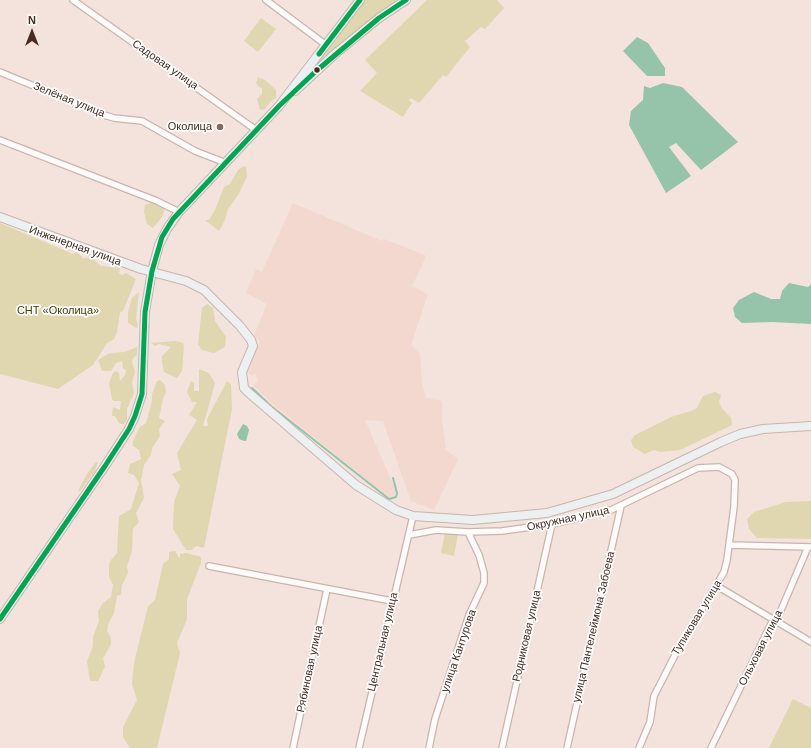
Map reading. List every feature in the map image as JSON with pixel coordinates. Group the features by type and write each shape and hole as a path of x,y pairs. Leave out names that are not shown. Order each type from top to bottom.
{"street":[{"name":"Садовая улица","path":"73,0 256,130"},
{"path":"266,0 326,45"},
{"path":"279,106 360,0"},
{"path":"0,619 105,466 129,429 135,416 142,394 145,312 152,271 162,237 179,212 279,106 336,53 379,18 406,0"},
{"name":"Зелёная улица","path":"0,72 104,115 114,118 142,121 157,128 180,144 202,155 226,163"},
{"path":"0,140 157,201 179,212"},
{"name":"Инженерная улица","path":"0,217 134,267 186,281 204,290 240,326 251,340 253,346 242,372 244,388 356,485 396,510 413,516"},
{"path":"413,516 473,520 547,513 613,494 740,434 763,429 811,426"},
{"name":"Окружная улица","path":"409,536 436,530 468,532 502,531 583,518 622,506 698,468 719,467"},
{"name":"Тупиковая улица","path":"639,748 650,722 654,696 675,655 717,586 726,565 734,507 735,480 728,471 719,467"},
{"name":"улица Пантелеймона Забоева","path":"567,748 622,506"},
{"name":"Центральная улица","path":"359,748 413,516"},
{"name":"Родниковая улица","path":"502,748 552,524"},
{"name":"улица Кантурова","path":"429,748 435,719 469,615 484,583 484,573 479,555 468,532"},
{"path":"729,545 810,547"},
{"name":"Ольховая улица","path":"711,748 771,624 778,617 810,547"},
{"path":"208,566 392,601"},
{"path":"717,586 811,642"},
{"name":"Рябиновая улица","path":"293,748 327,589"}],"shaded area":[{"path":"637,37 648,43 665,68 665,76 647,76 623,51"},
{"path":"663,83 682,87 738,142 701,170 676,143 669,147 691,176 666,193 629,125 631,111 643,100 644,86 650,88"},
{"path":"293,203 382,241 384,239 425,255 425,259 412,286 428,294 411,345 420,354 422,383 426,398 442,401 442,420 446,450 458,459 434,510 411,501 383,421 365,420 396,491 394,496 388,497 274,405 253,385 258,381 255,373 252,376 248,372 260,341 253,338 267,304 246,293 256,269 262,272"},
{"path":"789,283 808,287 811,284 811,324 772,322 742,323 735,317 733,308 739,300 754,292 771,299 780,299 782,291"},
{"path":"243,424 247,426 249,430 246,441 239,439 237,434"}],"green space":[{"path":"364,0 400,0 334,50 309,73"},
{"path":"427,0 497,0 504,8 485,29 481,27 465,41 470,47 446,77 443,75 419,103 411,98 409,100 412,103 403,117 360,91 377,73 365,60"},
{"path":"261,18 276,29 258,52 244,41"},
{"path":"258,77 265,80 276,90 276,98 271,101 265,109 260,110 257,99 262,94 262,88 256,83"},
{"path":"244,166 246,167 247,177 238,195 228,209 225,220 219,231 205,220 209,220 215,210 224,187 230,184 238,170"},
{"path":"151,199 166,205 162,217 153,228 147,224 144,212 145,205 150,203"},
{"name":"СНТ «Околица»","path":"0,223 73,254 76,252 83,258 92,258 101,266 120,268 119,273 122,275 126,273 136,279 123,311 120,312 117,332 114,339 107,343 93,365 58,389 0,374"},
{"path":"139,292 136,318 138,327 136,328 128,323 128,312 132,298"},
{"path":"207,304 213,308 215,321 226,337 225,347 214,353 202,350 198,344 202,308"},
{"path":"175,341 183,343 184,346 182,371 177,378 164,372 162,362 162,356 171,347 159,344 155,346 151,343"},
{"path":"137,347 137,355 133,358 132,362 135,372 132,382 134,393 127,409 127,420 124,424 121,424 115,416 112,416 113,407 120,410 121,401 114,401 112,399 109,383 113,373 116,371 119,373 120,381 125,375 126,370 123,368 122,361 116,363 111,371 102,371 98,360 110,353 125,352"},
{"path":"199,369 209,373 215,383 203,426 208,426 207,419 227,381 231,384 232,409 204,548 196,546 192,550 186,550 173,529 174,502 180,486 172,474 181,470 177,453 197,420 189,415 197,402 192,402 187,392 191,381 194,383 194,391 199,391"},
{"path":"160,380 165,385 166,393 163,398 159,418 165,421 159,429 160,436 152,448 151,455 144,465 141,480 144,498 136,513 139,522 133,529 132,551 127,566 128,573 122,585 121,594 117,596 114,613 108,624 107,631 111,638 111,644 103,658 105,667 98,681 90,681 87,661 93,646 93,637 99,621 98,611 103,603 111,597 113,585 109,577 109,565 110,561 117,553 119,516 131,509 139,483 134,475 128,473 130,464 141,459 139,450 133,446 133,441 139,428 146,423 152,401 152,394 157,381"},
{"path":"715,392 721,395 719,402 731,418 732,425 680,450 660,452 654,450 645,454 633,447 631,440 635,435 671,417 697,408 703,396"},
{"path":"98,462 95,471 80,491 78,491 87,474 95,463"},
{"path":"811,501 811,539 757,538 749,529 747,519 754,512 786,502"},
{"path":"445,533 458,534 454,556 441,553"},
{"path":"175,551 180,559 180,554 186,553 201,557 201,563 187,599 187,619 177,643 180,653 157,748 130,748 123,737 123,727 137,700 132,684 134,663 148,606 155,600 163,564 169,559 169,552"},
{"path":"793,699 811,708 811,748 769,748"}],"waterway":[{"path":"252,388 271,406 389,499 396,497 397,493 393,478"}],"transit line":[{"path":"319,54 360,0"},
{"path":"0,619 105,466 129,429 135,416 142,394 145,312 152,271 162,237 173,219 279,106 315,72 379,18 406,0"}],"place":[{"name":"Околица","path":"220,127"}]}
